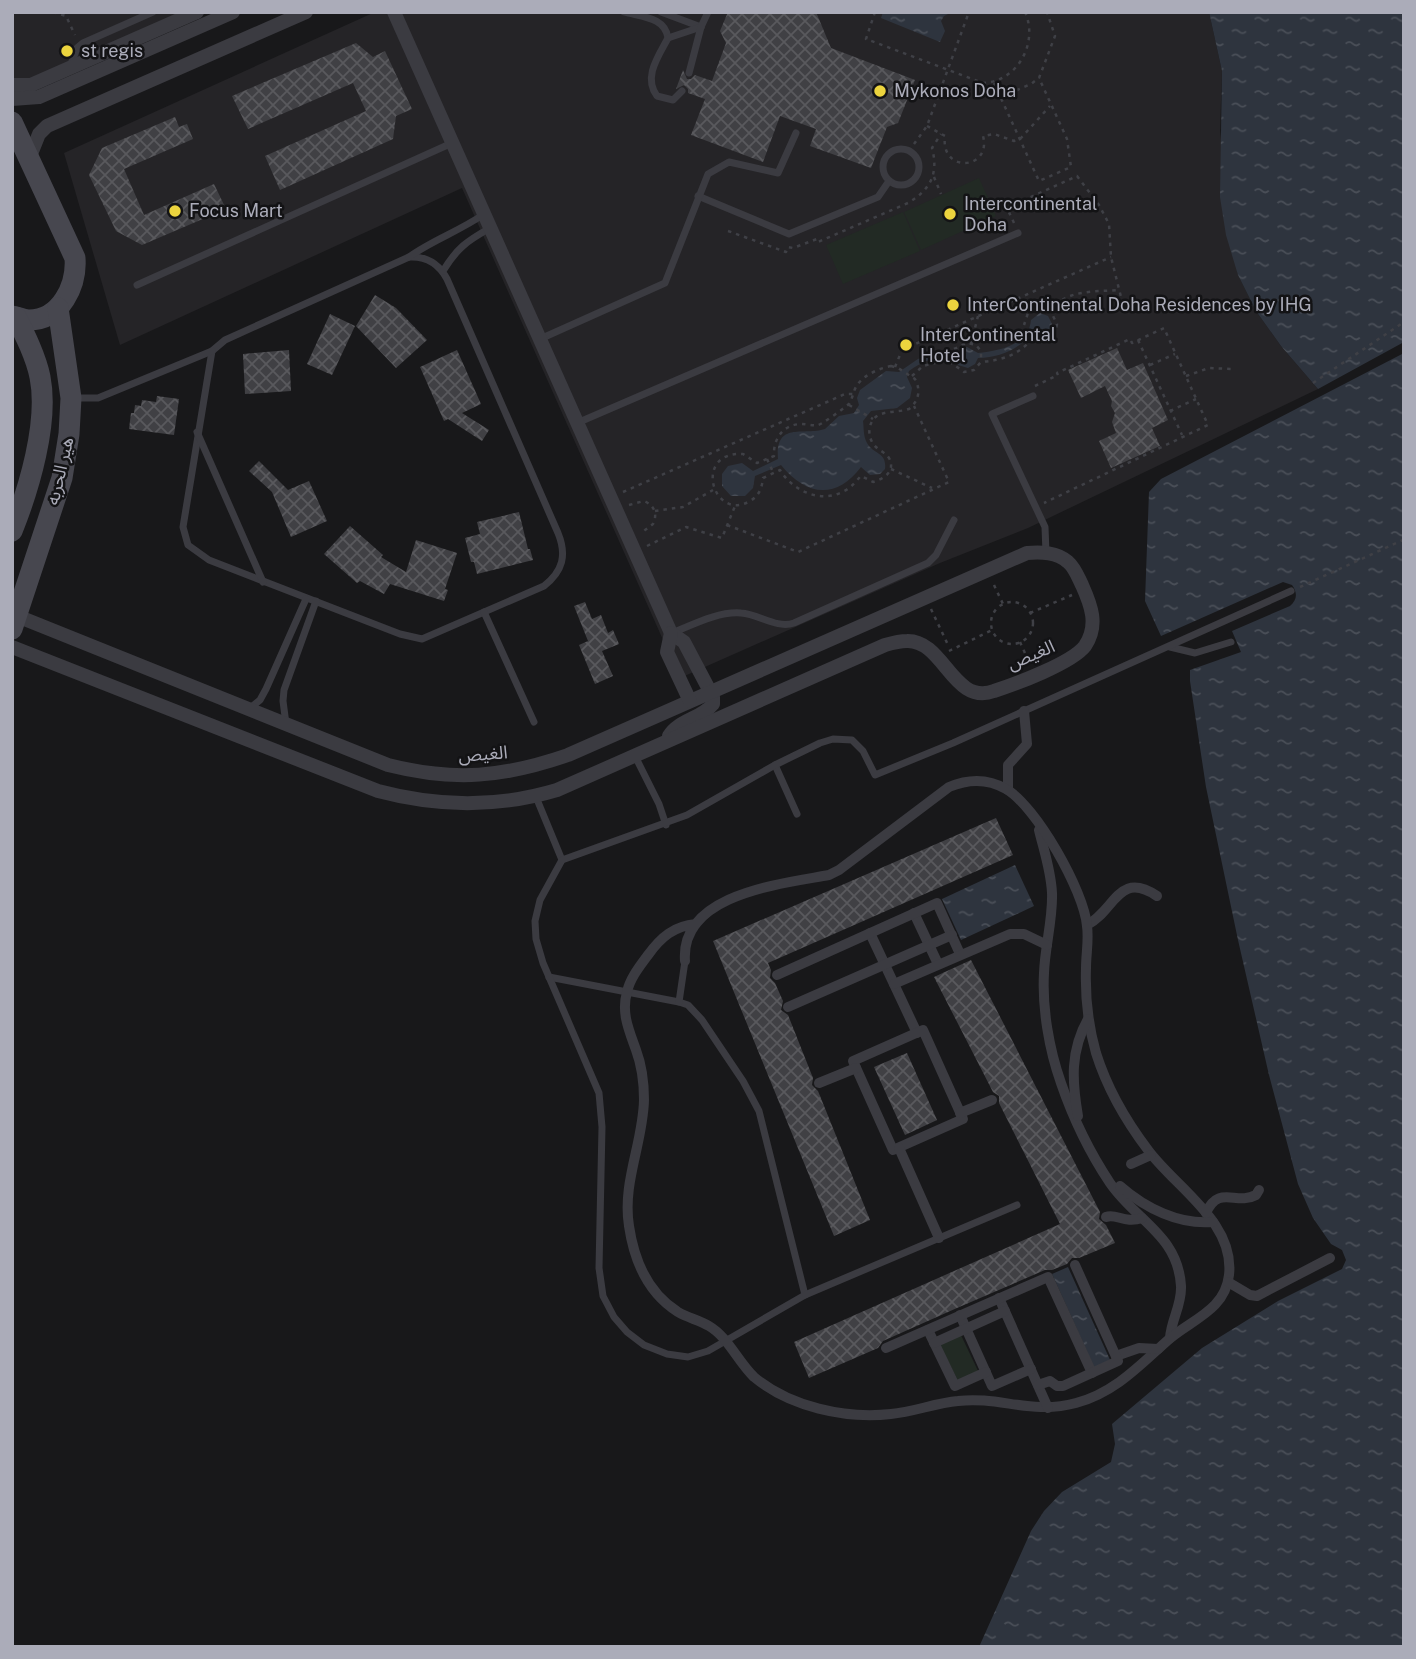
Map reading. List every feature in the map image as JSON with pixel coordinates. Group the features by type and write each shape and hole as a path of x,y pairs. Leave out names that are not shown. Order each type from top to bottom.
{"main road":[{"path":"12,122 75,258 76,268 67,297 58,308 30,320 14,316"},
{"name":"هير الحربه","path":"14,620 62,478 69,434 71,398 58,308"},
{"name":"هير الحربه","path":"12,531 32,472 41,406 40,377 14,316"}],"street":[{"path":"12,85 32,85 197,12"},
{"path":"12,99 39,97 233,12"},
{"path":"29,159 38,134 47,126 306,12"},
{"path":"394,12 671,633 684,642 714,701 711,707 673,729 664,743"},
{"name":"الغيص","path":"12,647 378,791 411,800 458,804 502,803 557,790 886,645 907,640 917,643 940,661 958,682 974,692 990,693 1072,658 1084,646 1093,626 1093,609 1076,571 1068,561 1046,553 1027,553 568,755 530,768 462,776 421,774 388,765 14,620"},
{"path":"671,633 667,652 690,701"},
{"path":"1008,790 1008,765 1027,744 1024,711"},
{"path":"685,961 687,936 708,912 721,904 754,890 829,875 839,870 949,787 960,782 981,780 1008,790 1021,800 1036,821 1074,883 1087,925 1088,1019 1112,1094 1151,1155 1209,1217 1227,1253 1228,1282 1218,1302 1209,1312 1170,1338 1132,1374 1106,1390 1078,1402 1048,1408 973,1400 941,1403 891,1415 837,1413 807,1404 765,1385 744,1367 712,1328 678,1312 661,1299 644,1275 632,1245 627,1199 640,1139 644,1096 640,1063 625,1017 627,992 630,981 650,951 666,934 684,925 696,924"},
{"path":"1036,821 1052,894 1044,975 1050,1040 1060,1081 1082,1133 1112,1186 1167,1243 1181,1287 1180,1302 1170,1338"},
{"path":"1087,925 1103,914 1112,900 1126,889 1142,889 1157,896"},
{"path":"777,975 937,903 960,954"},
{"path":"914,913 938,964"},
{"path":"870,933 917,1033"},
{"path":"894,984 1010,934 1024,934 1047,945"},
{"path":"788,1007 952,935"},
{"path":"1082,1133 1074,1091 1074,1058 1077,1042 1088,1019"},
{"path":"923,1030 963,1119 893,1150 853,1061 917,1033 923,1030"},
{"path":"819,1083 856,1068"},
{"path":"960,1113 992,1100"},
{"path":"1071,1142 1082,1133"},
{"path":"899,1148 939,1238"},
{"path":"1131,1164 1151,1155"},
{"path":"1105,1174 1139,1201 1154,1209 1175,1217 1209,1217"},
{"path":"1209,1217 1212,1202 1230,1196 1243,1200 1256,1195 1259,1190"},
{"path":"1105,1217 1111,1215 1129,1221 1143,1218 1154,1209"},
{"path":"1228,1282 1250,1295 1257,1296 1330,1258"},
{"path":"1038,1385 1050,1381 1057,1386 1063,1386 1118,1361 1075,1265"},
{"path":"886,1348 1048,1277 1092,1373"},
{"path":"999,1298 1048,1408"},
{"path":"980,1307 985,1319"},
{"path":"934,1342 1005,1311"},
{"path":"960,1315 992,1386 1031,1369"},
{"path":"928,1330 955,1386 986,1373"},
{"path":"1116,1356 1139,1348 1158,1349"}],"lane":[{"path":"70,68 79,46 153,12"},
{"path":"624,12 656,20 664,26 668,38 650,76 650,84 657,96 664,99 673,100 682,91"},
{"path":"661,12 701,27"},
{"path":"689,73 701,27 708,12"},
{"path":"668,38 701,27"},
{"path":"540,340 665,283 708,174 729,162 778,173 796,133"},
{"path":"137,285 452,143"},
{"path":"897,150 909,151 915,155 920,168 914,181 902,186 889,181 883,169 886,157 897,150"},
{"path":"698,196 789,234 877,197 889,181"},
{"path":"71,398 98,398 212,351 225,340 409,257 484,214"},
{"path":"443,271 455,251 490,228"},
{"path":"577,423 1018,233"},
{"path":"212,351 185,510 185,536 188,545 203,557 306,599 400,634 422,639 544,586 556,577 564,555 562,543 443,271 428,260 409,257"},
{"path":"1033,396 992,414 1045,527 1046,553"},
{"path":"197,432 263,582"},
{"path":"671,633 738,612 789,625 932,560 954,520"},
{"path":"1017,1205 805,1295 708,1351 688,1357 667,1354 644,1345 614,1317 603,1296 599,1268 602,1127 599,1093 549,977 536,939 535,921 540,900 562,860 666,825 820,743 845,738 852,740 863,751 875,775 1291,592"},
{"path":"247,710 260,700 267,689 306,599"},
{"path":"286,725 282,701 284,690 316,601"},
{"path":"484,612 534,722"},
{"path":"1170,647 1195,653 1231,642"},
{"path":"635,757 659,804 666,825"},
{"path":"775,765 797,814"},
{"path":"536,797 562,860"},
{"path":"679,1002 685,961"},
{"path":"549,977 679,1002 688,1005 702,1020 743,1081 759,1111 805,1295"}],"path":[{"path":"53,12 66,16 79,46"},
{"path":"875,12 866,38 972,80 994,83 1015,69 1026,52 1030,36 1025,12"},
{"path":"909,151 927,127 969,12"},
{"path":"1001,97 1039,78 1055,36 1046,12"},
{"path":"994,83 1039,181 1071,167 1067,139 1039,78"},
{"path":"927,127 945,136 947,152 957,162 971,163 983,152 983,136 994,134 1014,141 1021,138 1051,105"},
{"path":"1018,233 1007,208 1077,176 1104,213 1111,237 1111,257 1122,302"},
{"path":"933,177 941,194"},
{"path":"897,367 902,350 1111,257"},
{"path":"1051,312 1054,306 1069,296 1093,291 1119,290"},
{"path":"981,360 1003,359 1025,347 1032,339 1049,339 1057,324 1051,312 1041,308 1032,310 1025,318 1024,325"},
{"path":"971,344 978,316"},
{"path":"1312,383 1404,322"},
{"path":"1017,403 1014,396 1058,375 1056,373 1130,339 1132,343 1164,328 1208,425 1035,507"},
{"path":"1138,340 1182,436"},
{"path":"911,375 923,366 938,361 951,361 958,369 967,372 979,366 981,352 978,347 962,344 954,349"},
{"path":"1150,365 1175,354"},
{"path":"897,367 911,375 919,386 914,405 905,411 871,418 869,435 876,447 890,459 891,469 885,477 877,481 861,476 845,491 830,496 818,496 789,482 780,470 763,478 755,497 746,503 725,501 714,490 713,473 720,461 727,456 743,454 757,463 768,460 774,456 776,440 790,426 817,426 825,422 849,404 862,380 879,369 897,367"},
{"path":"1186,376 1209,368 1233,369"},
{"path":"613,504 787,419 845,394 853,394"},
{"path":"1170,411 1196,399"},
{"path":"849,404 871,418"},
{"path":"727,525 797,552 949,482 914,405"},
{"path":"787,419 790,426"},
{"path":"724,448 727,456"},
{"path":"768,460 773,472"},
{"path":"891,469 934,489"},
{"path":"655,511 683,507 714,490"},
{"path":"613,504 640,501 648,503 655,511 655,520 651,527 631,546"},
{"path":"631,546 686,527 722,538 735,504"},
{"path":"1291,592 1403,540"},
{"path":"987,569 1003,604"},
{"path":"1030,613 1084,590"},
{"path":"925,597 950,650"},
{"path":"1016,603 1030,613 1030,632 1020,642 1006,643 992,630 992,615 1003,604 1016,603"},
{"path":"940,661 950,650 992,630"},
{"path":"1020,642 1034,675"}],"shaded area":[{"name":"st regis","path":"12,12 209,12 34,90 12,89"},
{"name":"InterContinental Hotel","path":"375,12 1209,12 1222,71 1220,131 1238,275 1256,311 1281,346 1318,389 1028,528 940,563 680,678 462,188 120,345 64,153"},
{"name":"Intercontinental Doha","path":"979,178 996,216 921,250 904,212"},
{"path":"903,212 920,251 843,284 826,245"},
{"path":"960,1333 979,1373 959,1383 939,1343"}],"water":[{"path":"883,12 952,12 941,21 945,31 940,42 881,18"},
{"path":"1209,12 1404,12 1404,342 1318,389 1281,346 1256,311 1238,275 1226,235 1220,197 1222,71"},
{"path":"1040,313 1048,316 1052,324 1048,333 1040,335 1033,332 1021,344 1008,351 978,358 975,364 968,368 958,365 955,357 943,357 920,364 909,371 907,377 912,388 910,398 897,408 871,411 863,421 867,443 884,459 885,469 880,474 870,475 861,467 841,485 821,490 801,483 781,465 755,476 753,488 745,496 731,496 722,486 722,474 728,466 742,463 753,471 778,459 778,447 786,435 825,429 839,416 854,413 859,405 857,398 860,390 886,371 899,372 918,359 936,352 957,352 967,347 978,353 1012,345 1025,335 1031,320"},
{"path":"1404,353 1404,1647 979,1647 1031,1531 1044,1511 1062,1492 1111,1462 1115,1444 1112,1424 1202,1348 1278,1301 1342,1269 1346,1260 1342,1250 1331,1244 1313,1218 1298,1184 1269,1075 1238,940 1206,787 1190,681 1190,670 1241,652 1232,631 1290,606 1296,594 1292,585 1283,582 1161,636 1145,601 1149,492 1161,479"},
{"path":"1015,865 1034,906 961,940 942,899"},
{"path":"1068,1267 1111,1362 1095,1369 1052,1274"}],"building":[{"path":"728,12 816,12 831,48 915,80 898,123 887,127 871,168 810,146 816,129 780,116 763,162 691,135 705,99 688,93 684,85 676,89 683,70 687,79 695,75 712,81 726,43 720,31"},
{"path":"356,43 373,57 385,51 412,109 396,116 393,139 280,190 265,156 366,111 353,83 248,129 232,96"},
{"path":"175,117 179,127 187,124 193,139 124,169 144,215 214,184 226,209 142,245 116,231 89,175 102,148"},
{"path":"375,295 396,308 427,340 396,368 356,326"},
{"path":"330,314 355,326 332,375 307,364"},
{"path":"1117,348 1127,370 1143,363 1168,420 1152,428 1160,446 1111,468 1099,441 1116,433 1112,422 1115,413 1111,406 1112,401 1105,386 1081,398 1068,370"},
{"path":"289,350 291,391 245,394 243,354"},
{"path":"457,350 481,404 462,413 489,430 482,441 448,419 444,421 420,367"},
{"path":"157,396 179,399 174,435 129,429 135,405 141,406 142,400 156,402"},
{"path":"259,461 288,490 309,481 327,521 291,537 272,492 249,471"},
{"path":"519,512 533,560 477,574 465,538 480,534 477,522"},
{"path":"350,526 383,555 381,557 406,572 416,540 457,553 445,589 448,590 444,601 390,584 384,594 360,581 357,583 324,554"},
{"path":"585,602 592,619 601,615 608,633 613,630 619,644 602,651 613,676 595,684 579,645 588,641 574,606"},
{"path":"996,818 1013,855 768,963 770,978 783,1001 781,1010 788,1015 813,1078 812,1085 818,1091 870,1220 834,1236 713,941"},
{"path":"971,960 1100,1212 1099,1219 1106,1225 1115,1243 1079,1258 1072,1258 1067,1264 1045,1270 957,1308 883,1341 878,1348 809,1378 794,1342 1060,1224 999,1103 999,1096 993,1092 934,977"},
{"path":"907,1053 937,1120 905,1135 874,1067"}],"place":[{"name":"st regis","path":"67,51"},
{"name":"Mykonos Doha","path":"880,91"},
{"name":"Focus Mart","path":"175,211"},
{"name":"Intercontinental Doha","path":"950,214"},
{"name":"InterContinental Doha Residences by IHG","path":"953,305"},
{"name":"InterContinental Hotel","path":"906,345"}]}
